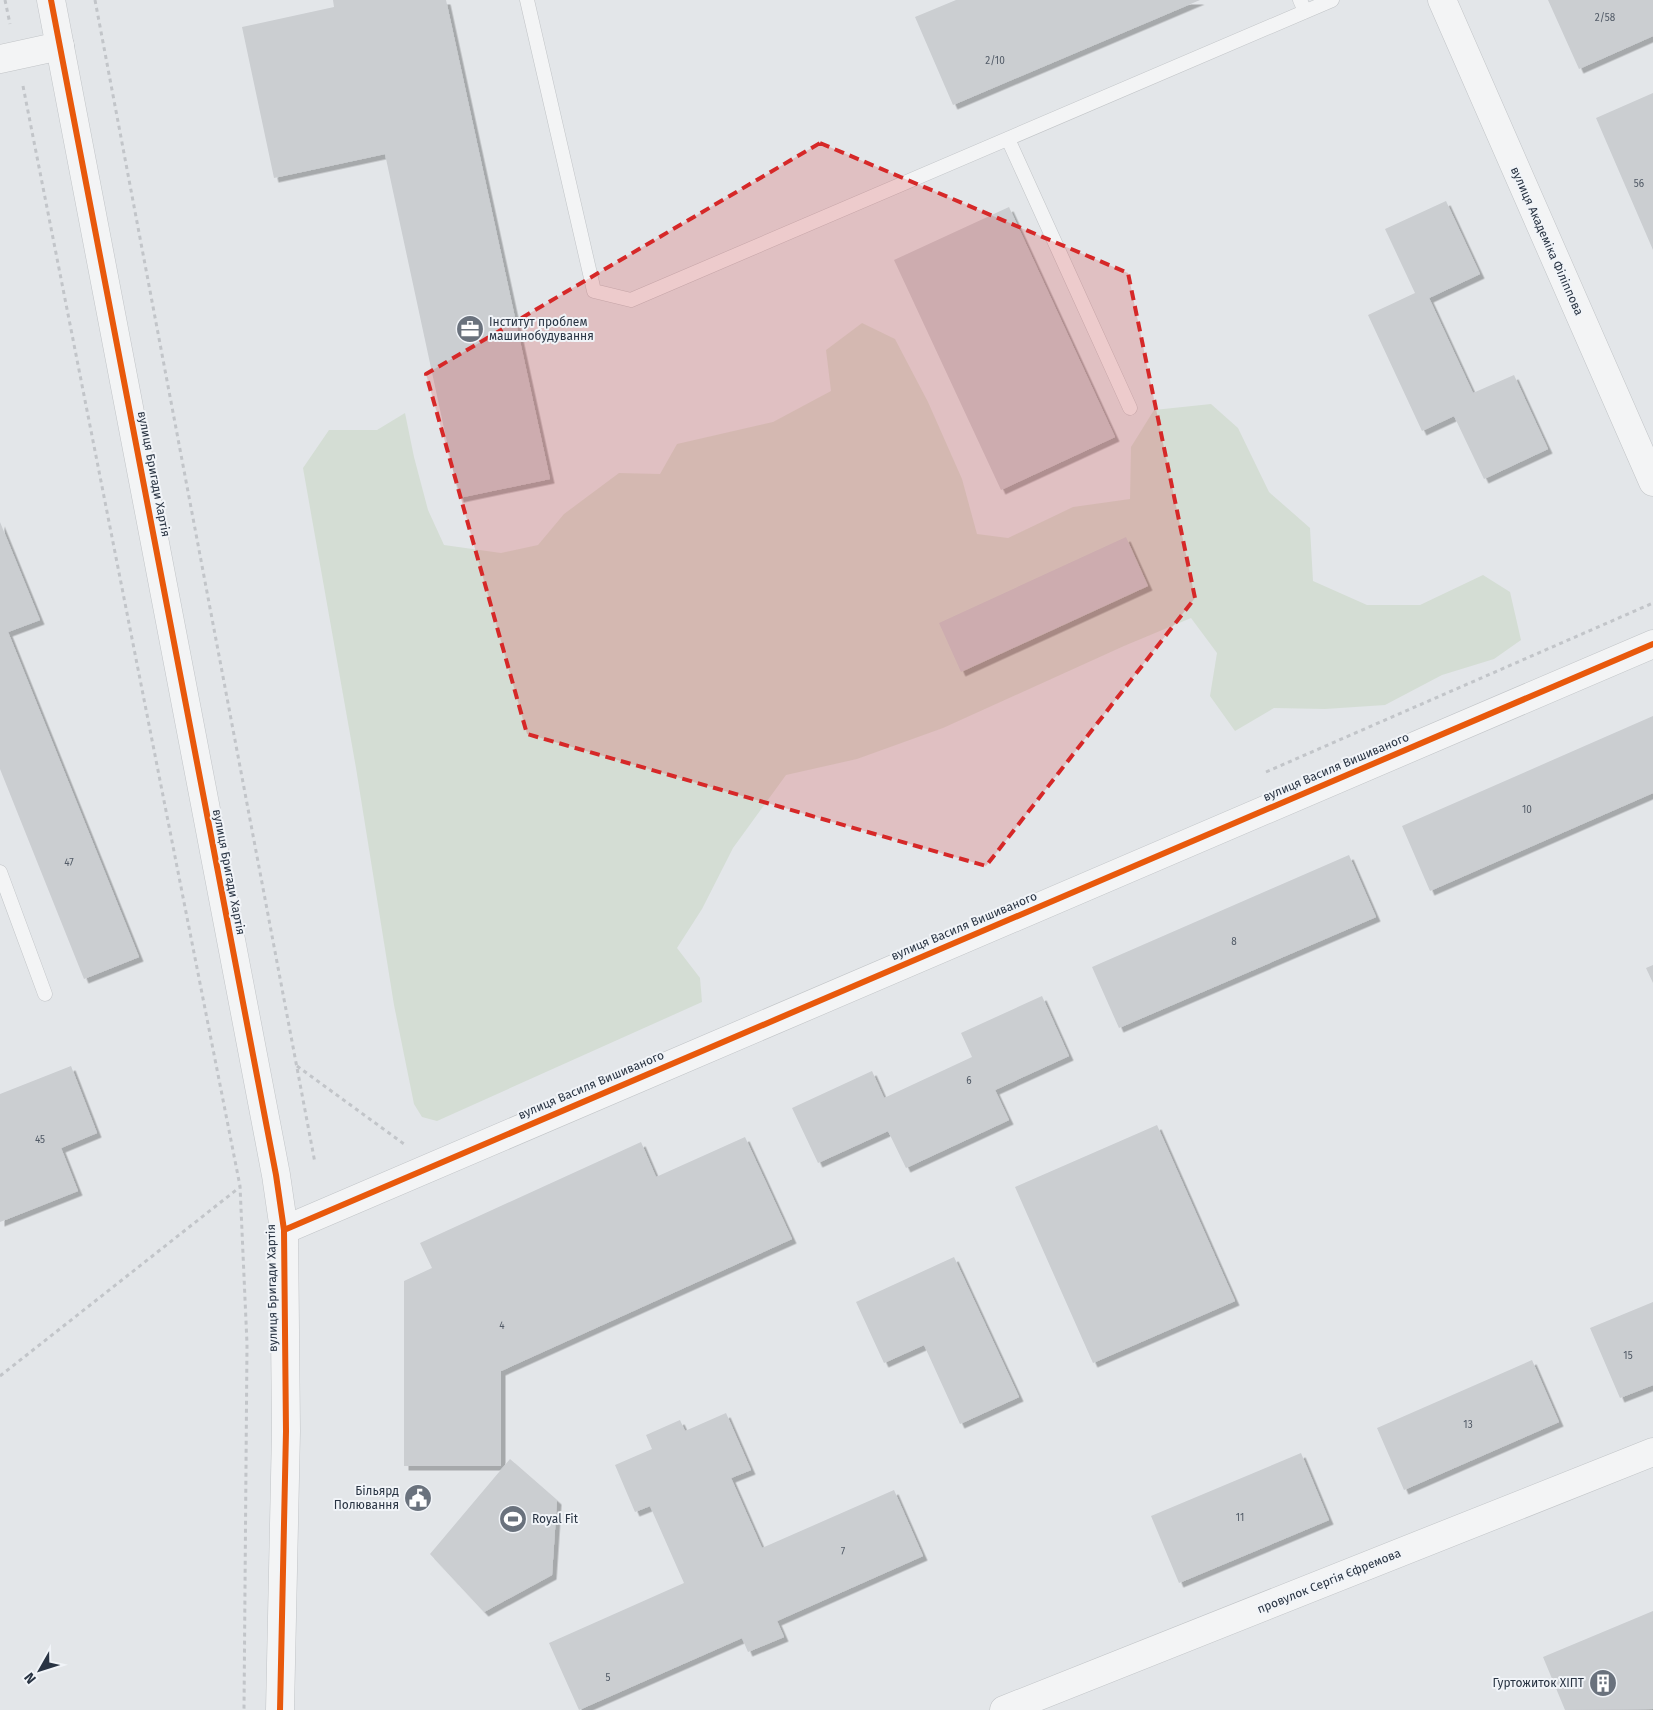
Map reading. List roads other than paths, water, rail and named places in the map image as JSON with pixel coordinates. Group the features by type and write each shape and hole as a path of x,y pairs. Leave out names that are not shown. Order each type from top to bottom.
{"street":[{"name":"вулиця Бригади Хартія","path":"51,0 276,1175 284,1230 286,1431 280,1710"},
{"name":"вулиця Академіка Філіппова","path":"1442,0 1653,482"},
{"path":"8,57 60,46"},
{"name":"вулиця Василя Вишиваного","path":"284,1230 1653,644"},
{"name":"провулок Сергія Єфремова","path":"1004,1710 1653,1452"}],"lane":[{"path":"527,0 594,291 631,300 1008,139 1302,6 1332,0"},
{"path":"1008,139 1130,408"},
{"path":"0,872 45,994"}],"place":[{"name":"Інститут проблем машинобудування","path":"470,329"},
{"name":"Більярд Полювання","path":"418,1498"},
{"name":"Royal Fit","path":"513,1519"},
{"name":"Гуртожиток ХІПТ","path":"1603,1683"}]}
